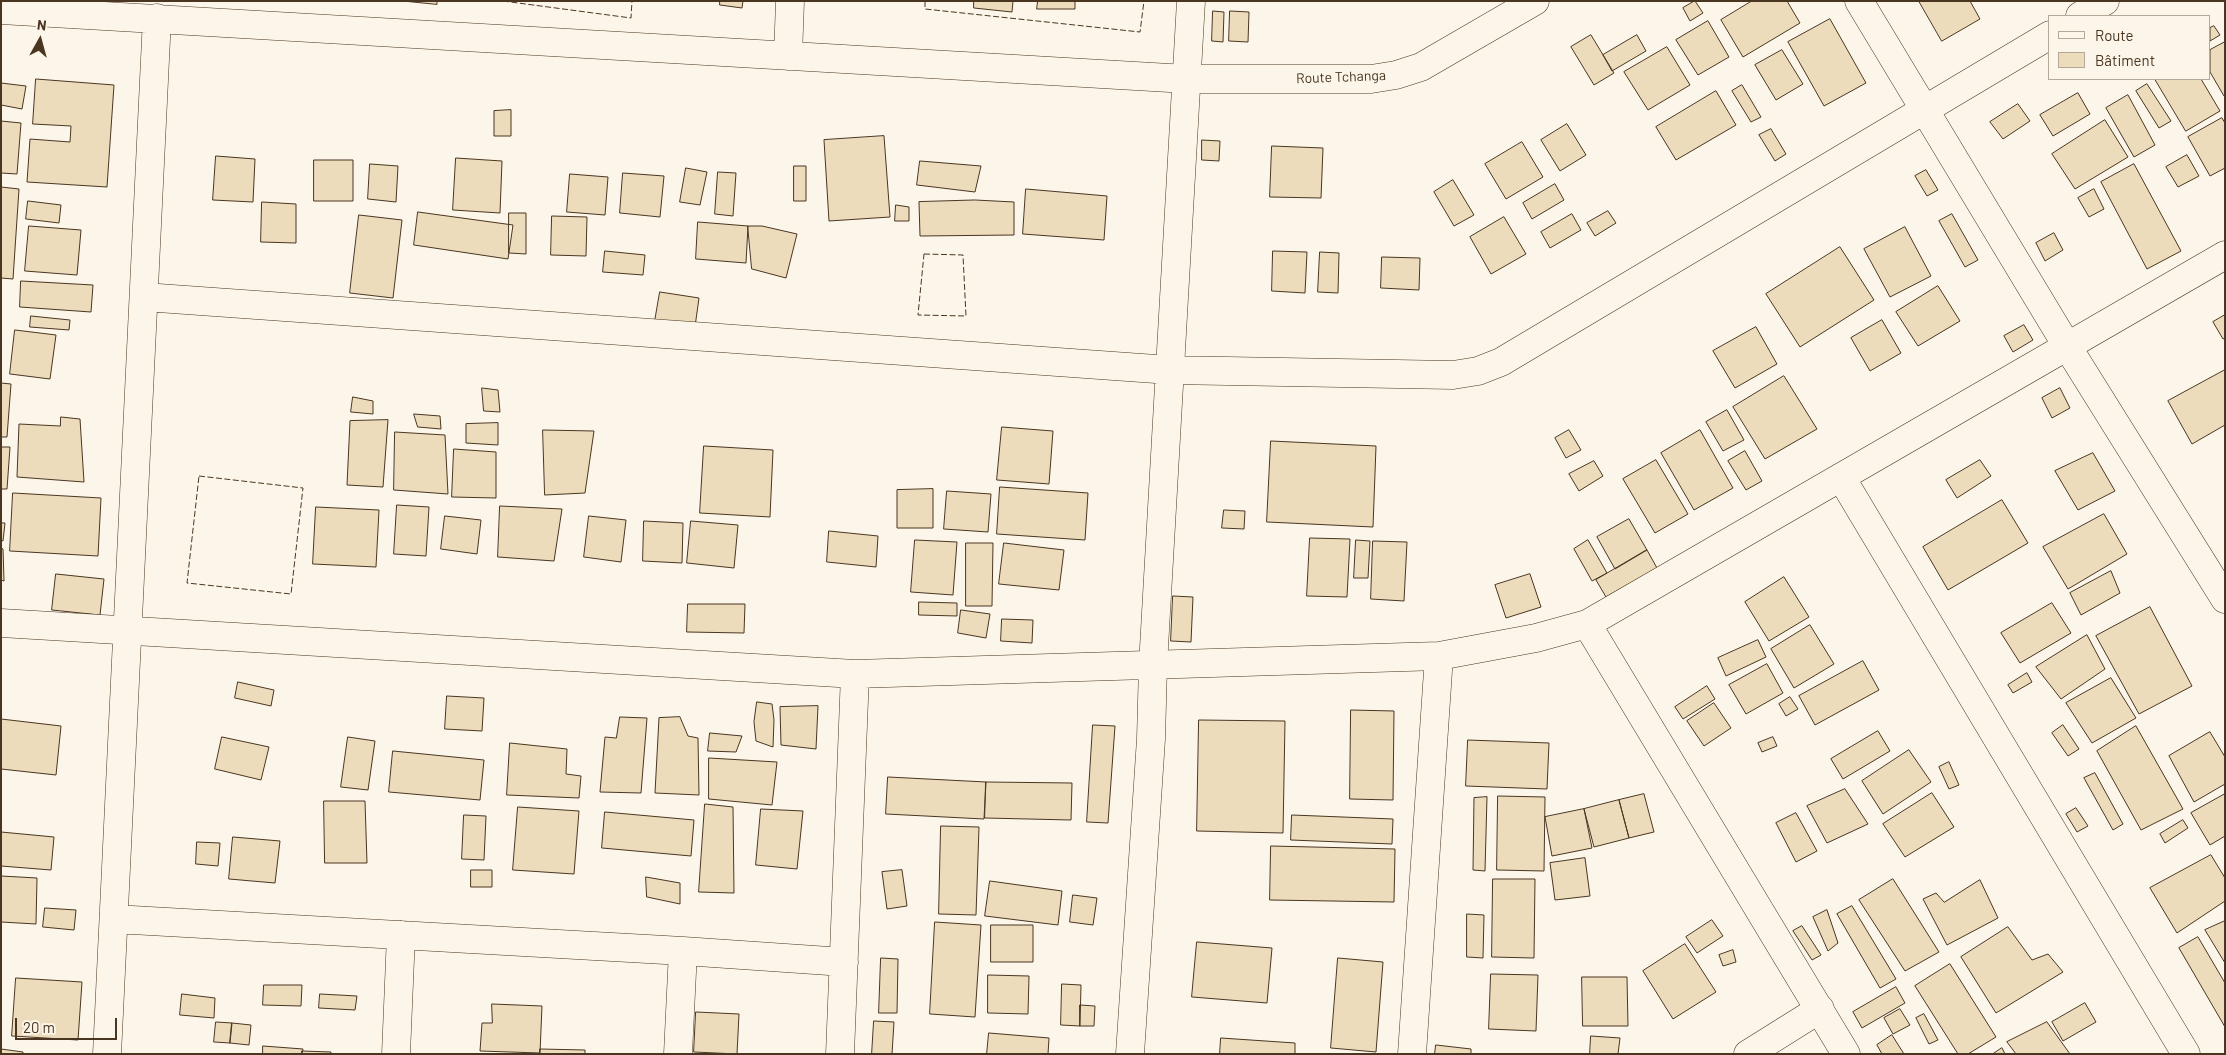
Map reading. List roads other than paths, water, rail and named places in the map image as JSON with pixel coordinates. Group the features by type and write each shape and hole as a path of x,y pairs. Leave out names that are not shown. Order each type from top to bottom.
{"street":[{"path":"788,56 790,1"},
{"path":"1130,1054 1151,738 1153,665 1191,1"},
{"name":"Route Tchanga","path":"1,10 1187,79 1371,79 1396,75 1437,59 1535,1"},
{"path":"1859,1 2067,346 2225,600"},
{"path":"2082,15 2105,1"},
{"path":"107,1054 157,18"},
{"path":"144,297 1170,370 1453,375 1478,370 1501,362 2048,35"},
{"path":"1,623 855,674 1439,656 1536,638 1587,624 2225,255"},
{"path":"1841,477 2186,1054"},
{"path":"1587,624 1846,1054"},
{"path":"1412,1054 1439,656"},
{"path":"840,1054 855,674"},
{"path":"114,919 683,951 844,962"},
{"path":"396,1054 401,935"},
{"path":"678,1054 683,951"},
{"path":"1748,1054 1820,1009"}]}
